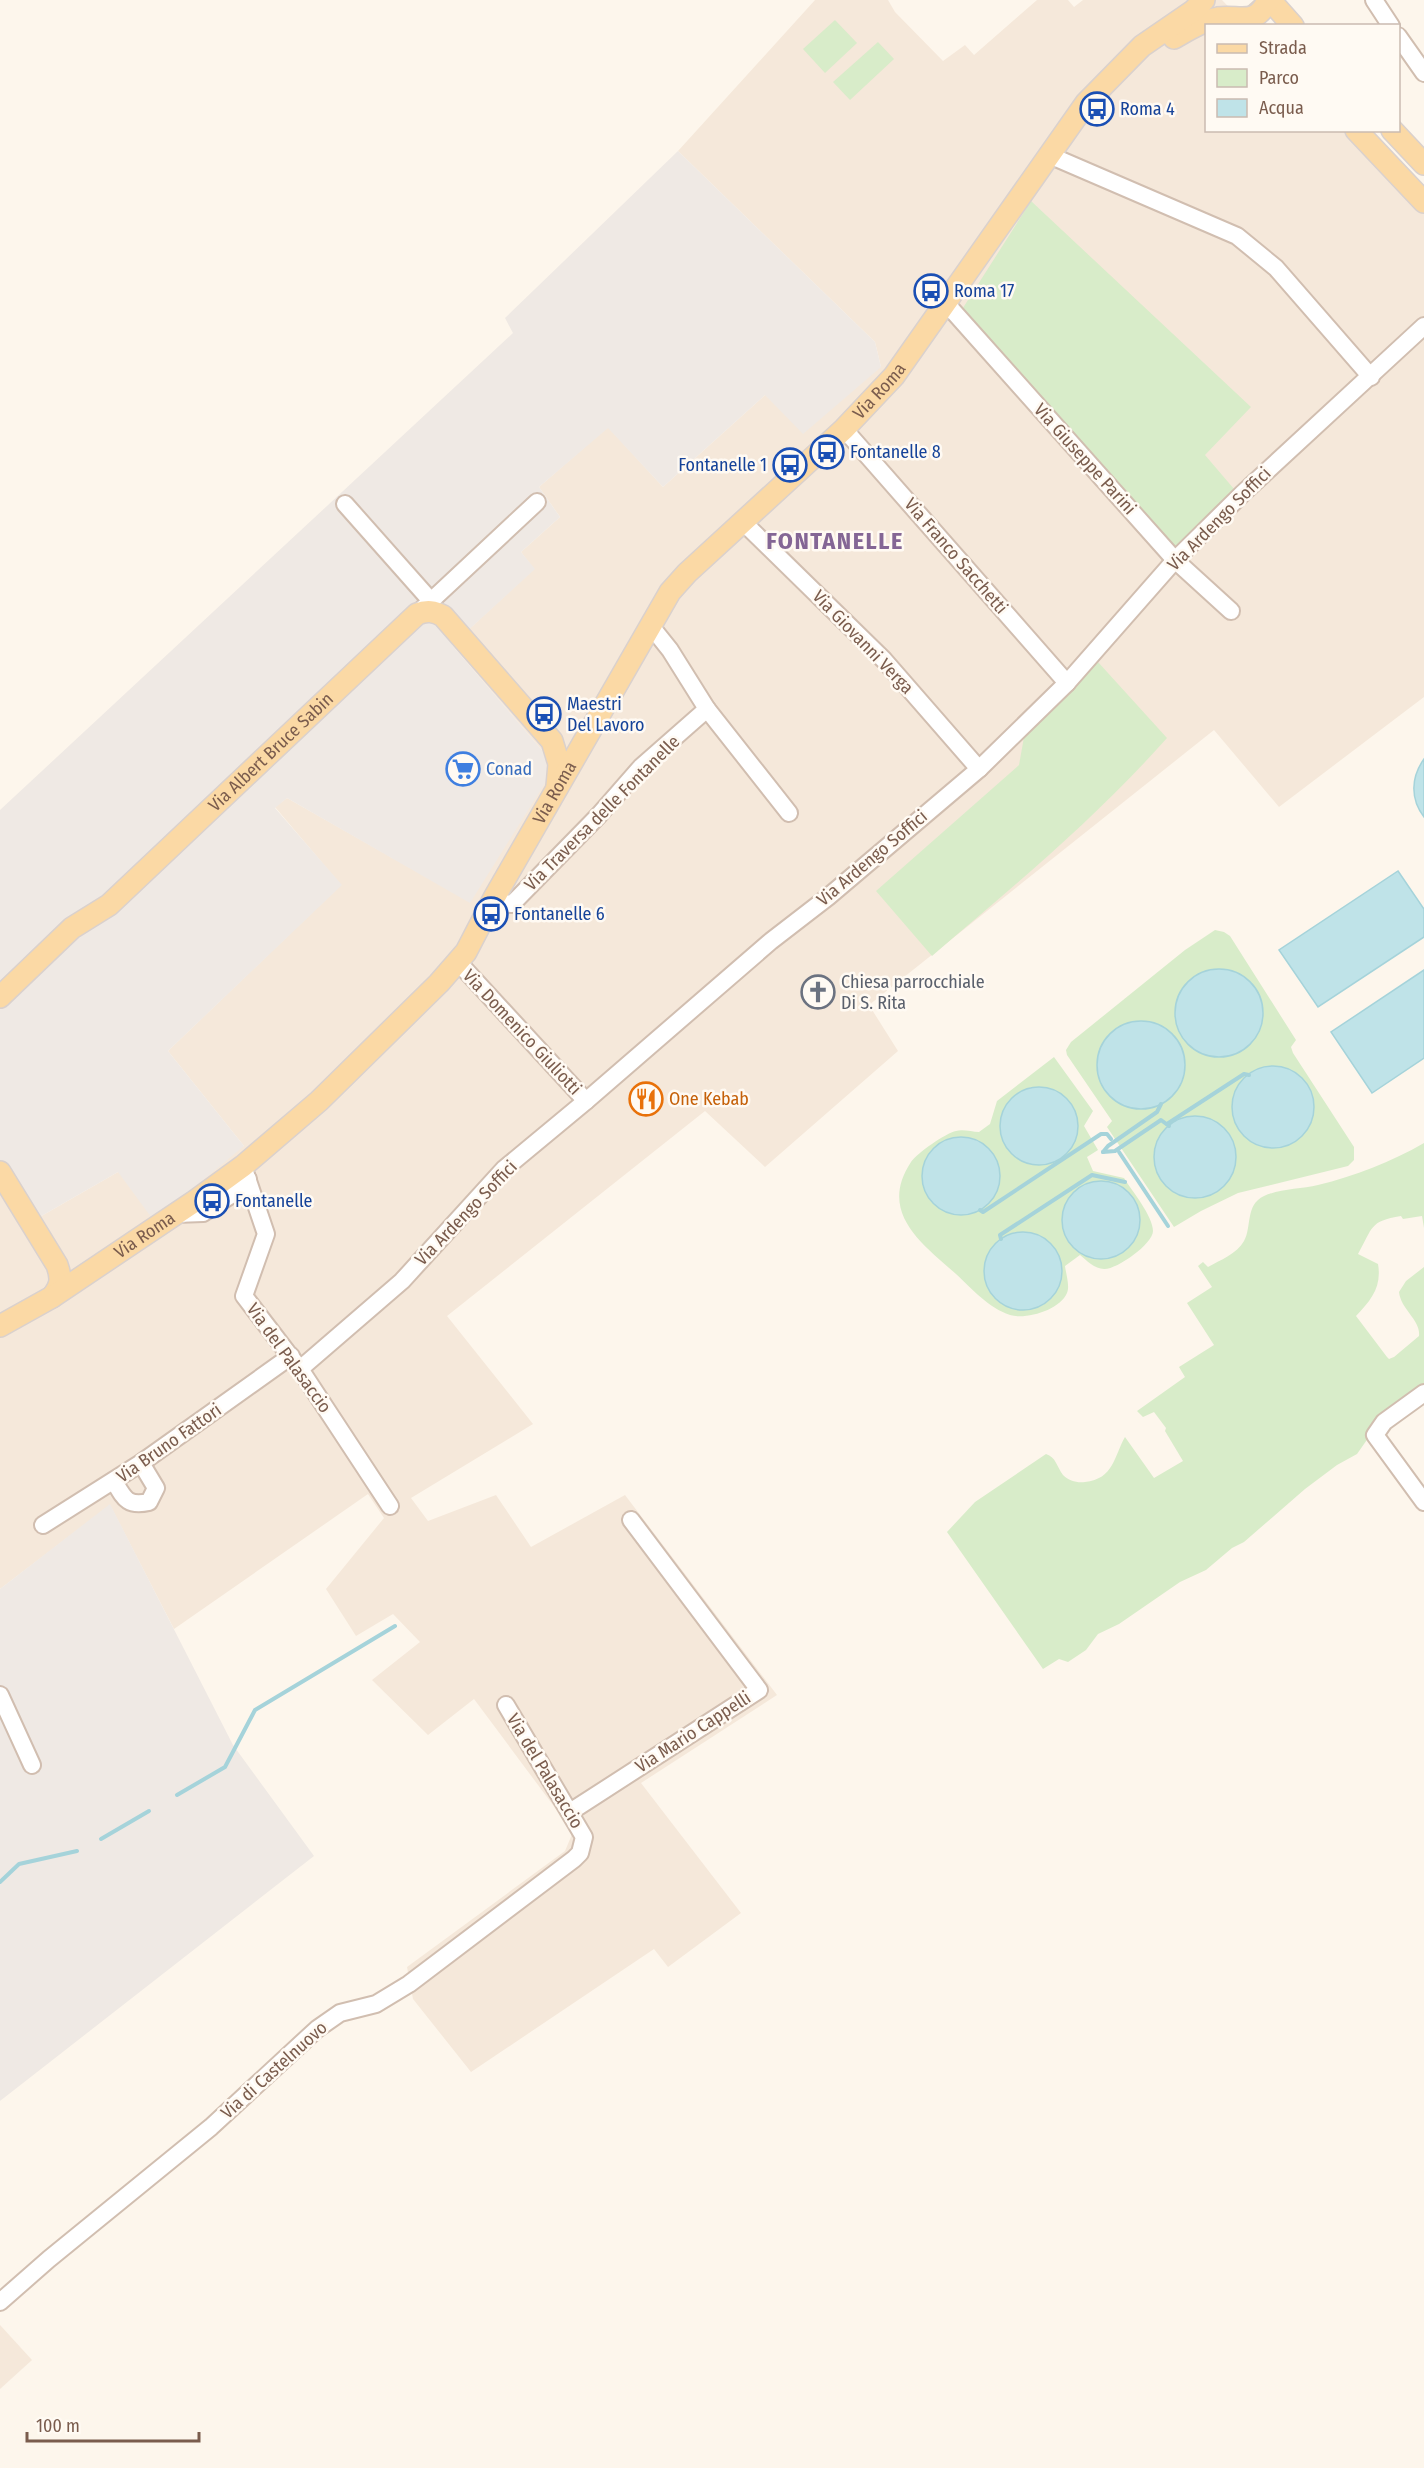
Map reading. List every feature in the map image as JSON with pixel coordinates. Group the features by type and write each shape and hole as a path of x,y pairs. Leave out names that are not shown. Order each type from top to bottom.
{"main road":[{"name":"Via Roma","path":"0,1326 52,1297 176,1214 246,1172 458,962 466,952 494,898 553,799 650,625 679,582 742,521 844,429 894,376 1086,103 1121,65 1152,38 1193,11 1204,0"},
{"path":"1210,0 1219,12 1260,15 1287,24"},
{"name":"Via Roma","path":"1121,65 1204,22 1260,15"},
{"path":"1358,132 1424,202"},
{"path":"1378,132 1424,181"},
{"path":"1394,132 1424,164"},
{"path":"430,611 552,741 558,745 570,745 593,728"},
{"name":"Via Albert Bruce Sabin","path":"0,997 72,928 109,905 430,611"},
{"path":"552,741 560,773 553,799"},
{"path":"0,1172 6,1194 57,1266 61,1284 52,1297"},
{"path":"57,1266 75,1275 88,1273"}],"street":[{"path":"1379,2 1390,24"},
{"path":"1400,39 1424,73"},
{"path":"1048,155 1237,236 1276,268 1371,376"},
{"name":"Via Giuseppe Parini","path":"945,302 1175,560 1231,611"},
{"name":"Via Ardengo Soffici","path":"296,1362 402,1281 504,1169 771,941 828,897 979,769 1067,683 1175,560 1242,494 1424,326"},
{"name":"Via Franco Sacchetti","path":"844,429 1067,683"},
{"path":"345,504 430,611 438,604 446,588 537,502"},
{"name":"Via Giovanni Verga","path":"742,521 884,660 979,769"},
{"path":"650,625 670,650 707,709 789,813"},
{"name":"Via Traversa delle Fontanelle","path":"494,898 502,903 512,903 599,815 641,767 707,709"},
{"name":"Via Domenico Giuliotti","path":"458,962 586,1101"},
{"name":"Via del Palasaccio","path":"246,1172 266,1234 244,1296 296,1362 390,1506"},
{"name":"Via Bruno Fattori","path":"44,1525 296,1362"},
{"path":"1424,1393 1384,1422 1375,1435 1424,1502"},
{"path":"114,1481 126,1500 137,1504 149,1502 156,1488 141,1463"},
{"name":"Via Mario Cappelli","path":"570,1812 759,1690 631,1520"},
{"path":"0,1695 32,1765"},
{"name":"Via del Palasaccio","path":"506,1705 584,1837"},
{"name":"Via di Castelnuovo","path":"0,2302 49,2259 211,2127 317,2029 340,2013 376,2004 409,1984 574,1859 583,1846 584,1837"}],"shaded area":[{"path":"815,0 888,0 895,12 943,61 965,45 974,55 1037,0 1068,0 1074,7 1083,0 1222,0 1245,24 1205,24 1205,132 1347,132 1424,212 1424,697 1279,807 1214,730 869,1005 898,1051 765,1167 705,1111 447,1316 533,1424 411,1498 428,1521 496,1495 531,1547 625,1495 777,1695 641,1783 741,1913 668,1967 654,1949 471,2072 413,1999 407,1967 565,1851 573,1832 474,1699 428,1735 372,1680 420,1642 393,1614 356,1636 326,1589 384,1518 368,1494 174,1629 110,1505 0,1589 0,1190 24,1226 118,1172 244,1146 168,1051 341,885 275,807 287,798 470,902 546,755 452,645 534,569 521,552 560,517 539,487 608,427 663,487 765,395 881,367 875,342 678,151"},
{"path":"678,151 875,342 881,367 803,434 765,395 663,487 608,428 539,487 560,517 521,552 535,569 452,645 546,755 547,780 470,903 287,798 275,808 342,885 168,1051 244,1146 154,1221 118,1172 24,1226 0,1190 0,810 513,333 505,318"},
{"path":"110,1504 233,1745 314,1856 0,2101 0,1589"},
{"path":"0,2325 32,2360 0,2389"}],"green space":[{"path":"835,20 857,43 825,73 803,49"},
{"path":"878,42 894,59 850,100 833,82"},
{"path":"1031,201 1251,407 1205,455 1234,489 1175,551 961,311"},
{"path":"1098,662 1167,738 1083,824 932,956 876,891 1019,765 1024,737"},
{"path":"1215,930 1230,936 1296,1040 1291,1047 1293,1053 1354,1147 1354,1160 1348,1166 1238,1193 1174,1227 1107,1127 1112,1121 1067,1055 1066,1050 1071,1042 1185,950"},
{"path":"1054,1057 1093,1111 1084,1126 1098,1150 1087,1157 1093,1171 1124,1178 1146,1211 1152,1225 1153,1231 1147,1243 1117,1265 1104,1269 1097,1268 1080,1255 1065,1266 1067,1293 1050,1309 1033,1315 1017,1316 1002,1312 975,1292 918,1238 908,1225 899,1196 902,1180 914,1158 946,1135 956,1131 979,1132 990,1124 997,1101","holes":["1032,1087 1045,1087 1078,1122 1077,1135 1072,1146 1000,1123 1010,1100","967,1137 979,1141 923,1186 924,1165 927,1157 938,1145 956,1138","1082,1186 1134,1241 1114,1256 1089,1258 1072,1194","1016,1232 1029,1234 1040,1238 1057,1253 1062,1275 1059,1286 1050,1300 1040,1306 1031,1307 1009,1304 995,1298 988,1287 988,1267 993,1247 1000,1239"]},
{"path":"1424,1143 1424,1228 1422,1216 1391,1218 1373,1227 1358,1254 1378,1264 1377,1286 1371,1299 1356,1316 1387,1357 1389,1359 1394,1357 1419,1336 1417,1325 1403,1304 1399,1292 1406,1281 1424,1267 1424,1386 1371,1434 1357,1454 1337,1465 1305,1489 1244,1542 1232,1548 1206,1570 1180,1582 1119,1624 1098,1634 1086,1650 1068,1662 1059,1659 1043,1669 947,1532 975,1502 1046,1454 1054,1460 1065,1477 1079,1482 1095,1480 1108,1471 1125,1437 1154,1478 1183,1461 1165,1431 1166,1428 1154,1412 1143,1417 1137,1411 1185,1377 1179,1367 1214,1345 1187,1303 1212,1287 1198,1266 1203,1262 1208,1267 1241,1246 1251,1211 1258,1200 1264,1196 1346,1177 1386,1162"}],"water":[{"path":"1424,759 1424,817 1416,803 1414,788 1417,773"},
{"path":"1398,871 1424,909 1424,937 1318,1007 1279,950"},
{"path":"1210,969 1228,969 1244,976 1256,988 1263,1004 1263,1022 1256,1038 1244,1050 1228,1057 1210,1057 1194,1050 1182,1038 1175,1022 1175,1004 1182,988 1194,976"},
{"path":"1424,970 1424,1058 1372,1093 1331,1032"},
{"path":"1132,1021 1150,1021 1166,1028 1178,1040 1185,1056 1185,1074 1178,1090 1166,1102 1150,1109 1132,1109 1116,1102 1104,1090 1097,1074 1097,1056 1104,1040 1116,1028"},
{"path":"1273,1066 1289,1070 1302,1078 1310,1091 1314,1107 1310,1123 1302,1136 1289,1144 1273,1148 1257,1144 1244,1136 1236,1123 1232,1107 1236,1091 1244,1078 1257,1070"},
{"path":"1039,1087 1054,1090 1071,1104 1078,1126 1075,1141 1061,1158 1039,1165 1024,1162 1007,1148 1000,1126 1003,1111 1017,1094"},
{"path":"1195,1116 1211,1120 1224,1128 1232,1141 1236,1157 1232,1173 1224,1186 1211,1194 1195,1198 1179,1194 1166,1186 1158,1173 1154,1157 1158,1141 1166,1128 1179,1120"},
{"path":"961,1137 976,1140 993,1154 1000,1176 997,1191 983,1208 961,1215 946,1212 929,1198 922,1176 925,1161 939,1144"},
{"path":"1101,1181 1116,1184 1133,1198 1140,1220 1137,1235 1123,1252 1101,1259 1086,1256 1069,1242 1062,1220 1065,1205 1079,1188"},
{"path":"1023,1232 1038,1235 1055,1249 1062,1271 1059,1286 1045,1303 1023,1310 1008,1307 991,1293 984,1271 987,1256 1001,1239"}],"waterway":[{"path":"1167,1124 1244,1074 1249,1075"},
{"path":"1103,1152 1108,1146 1157,1112 1161,1104"},
{"path":"1103,1152 1115,1151 1161,1120 1169,1126"},
{"path":"980,1210 983,1212 1101,1134 1107,1134 1111,1139"},
{"path":"1119,1152 1168,1226"},
{"path":"1001,1239 1000,1235 1092,1175 1125,1182"},
{"path":"177,1795 225,1767 255,1710 395,1626"},
{"path":"101,1839 149,1811"},
{"path":"0,1882 19,1864 77,1851"}],"tunnel":[{"path":"1254,0 1271,19"}],"place":[{"name":"Roma 4","path":"1097,109"},
{"name":"Roma 17","path":"931,291"},
{"name":"Fontanelle 8","path":"827,452"},
{"name":"Fontanelle 1","path":"790,465"},
{"name":"Maestri Del Lavoro","path":"544,714"},
{"name":"Conad","path":"463,769"},
{"name":"Fontanelle 6","path":"491,914"},
{"name":"Chiesa parrocchiale Di S. Rita","path":"818,992"},
{"name":"One Kebab","path":"646,1099"},
{"name":"Fontanelle","path":"212,1201"}],"district":[{"name":"FONTANELLE","path":"835,541"}]}
